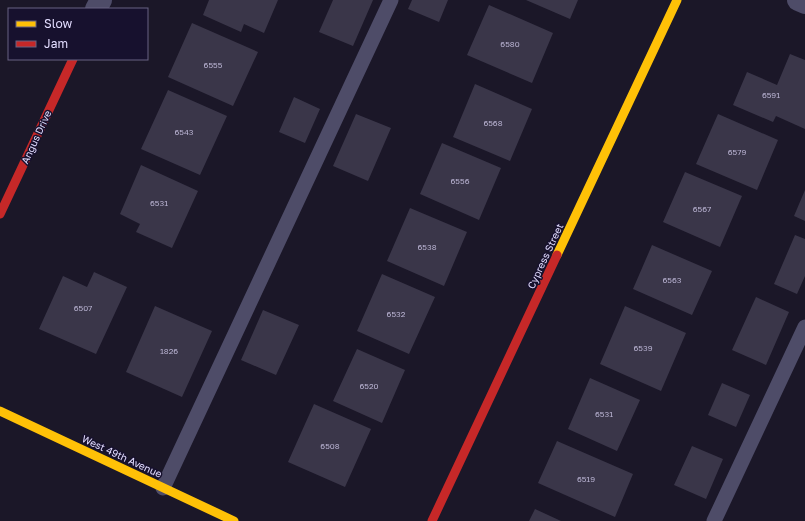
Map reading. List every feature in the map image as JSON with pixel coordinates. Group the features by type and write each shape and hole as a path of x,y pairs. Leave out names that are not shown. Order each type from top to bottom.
{"street":[{"name":"Cypress Street","path":"432,521 677,0"},
{"path":"798,0 805,3"},
{"name":"Angus Drive","path":"0,214 73,60"},
{"name":"West 49th Avenue","path":"0,411 234,521"}],"lane":[{"path":"163,488 391,0"},
{"path":"714,521 805,327"}],"building":[{"path":"209,0 278,0 264,33 244,24 241,32 203,15"},
{"path":"333,0 373,0 353,46 319,32"},
{"path":"412,0 448,0 439,22 408,9"},
{"path":"526,0 578,0 570,19"},
{"path":"489,5 553,33 532,83 467,55"},
{"path":"192,23 258,52 233,106 168,77"},
{"path":"790,54 805,60 805,129 776,116 773,122 733,105 747,72 777,85"},
{"path":"475,84 532,109 510,161 453,137"},
{"path":"168,90 227,116 200,175 141,149"},
{"path":"294,97 320,109 305,143 279,132"},
{"path":"356,114 391,128 368,181 333,166"},
{"path":"718,114 778,140 757,190 696,164"},
{"path":"442,143 501,168 479,220 420,194"},
{"path":"141,165 198,191 172,248 136,232 140,224 120,214"},
{"path":"685,172 742,196 720,247 663,222"},
{"path":"805,190 805,221 794,216"},
{"path":"410,208 467,232 444,286 387,261"},
{"path":"795,235 805,239 805,276 797,294 774,284"},
{"path":"652,245 712,271 692,315 633,289"},
{"path":"94,272 127,287 96,354 39,329 63,276 87,287"},
{"path":"382,274 435,297 409,354 357,331"},
{"path":"756,297 789,312 766,365 732,350"},
{"path":"155,306 212,331 182,397 126,372"},
{"path":"625,306 686,333 661,391 600,364"},
{"path":"263,310 299,325 276,375 241,360"},
{"path":"357,349 405,370 382,423 333,401"},
{"path":"590,378 640,400 617,451 568,429"},
{"path":"722,383 750,395 736,427 708,415"},
{"path":"314,404 371,429 345,487 288,462"},
{"path":"557,441 633,474 615,517 538,483"},
{"path":"692,446 723,459 706,499 674,485"},
{"path":"535,509 561,521 529,521"}],"traffic: slow":[{"path":"557,255 677,0"},
{"path":"0,411 234,521"}],"traffic: jam":[{"path":"0,214 73,60"},
{"path":"432,521 557,255"}]}
